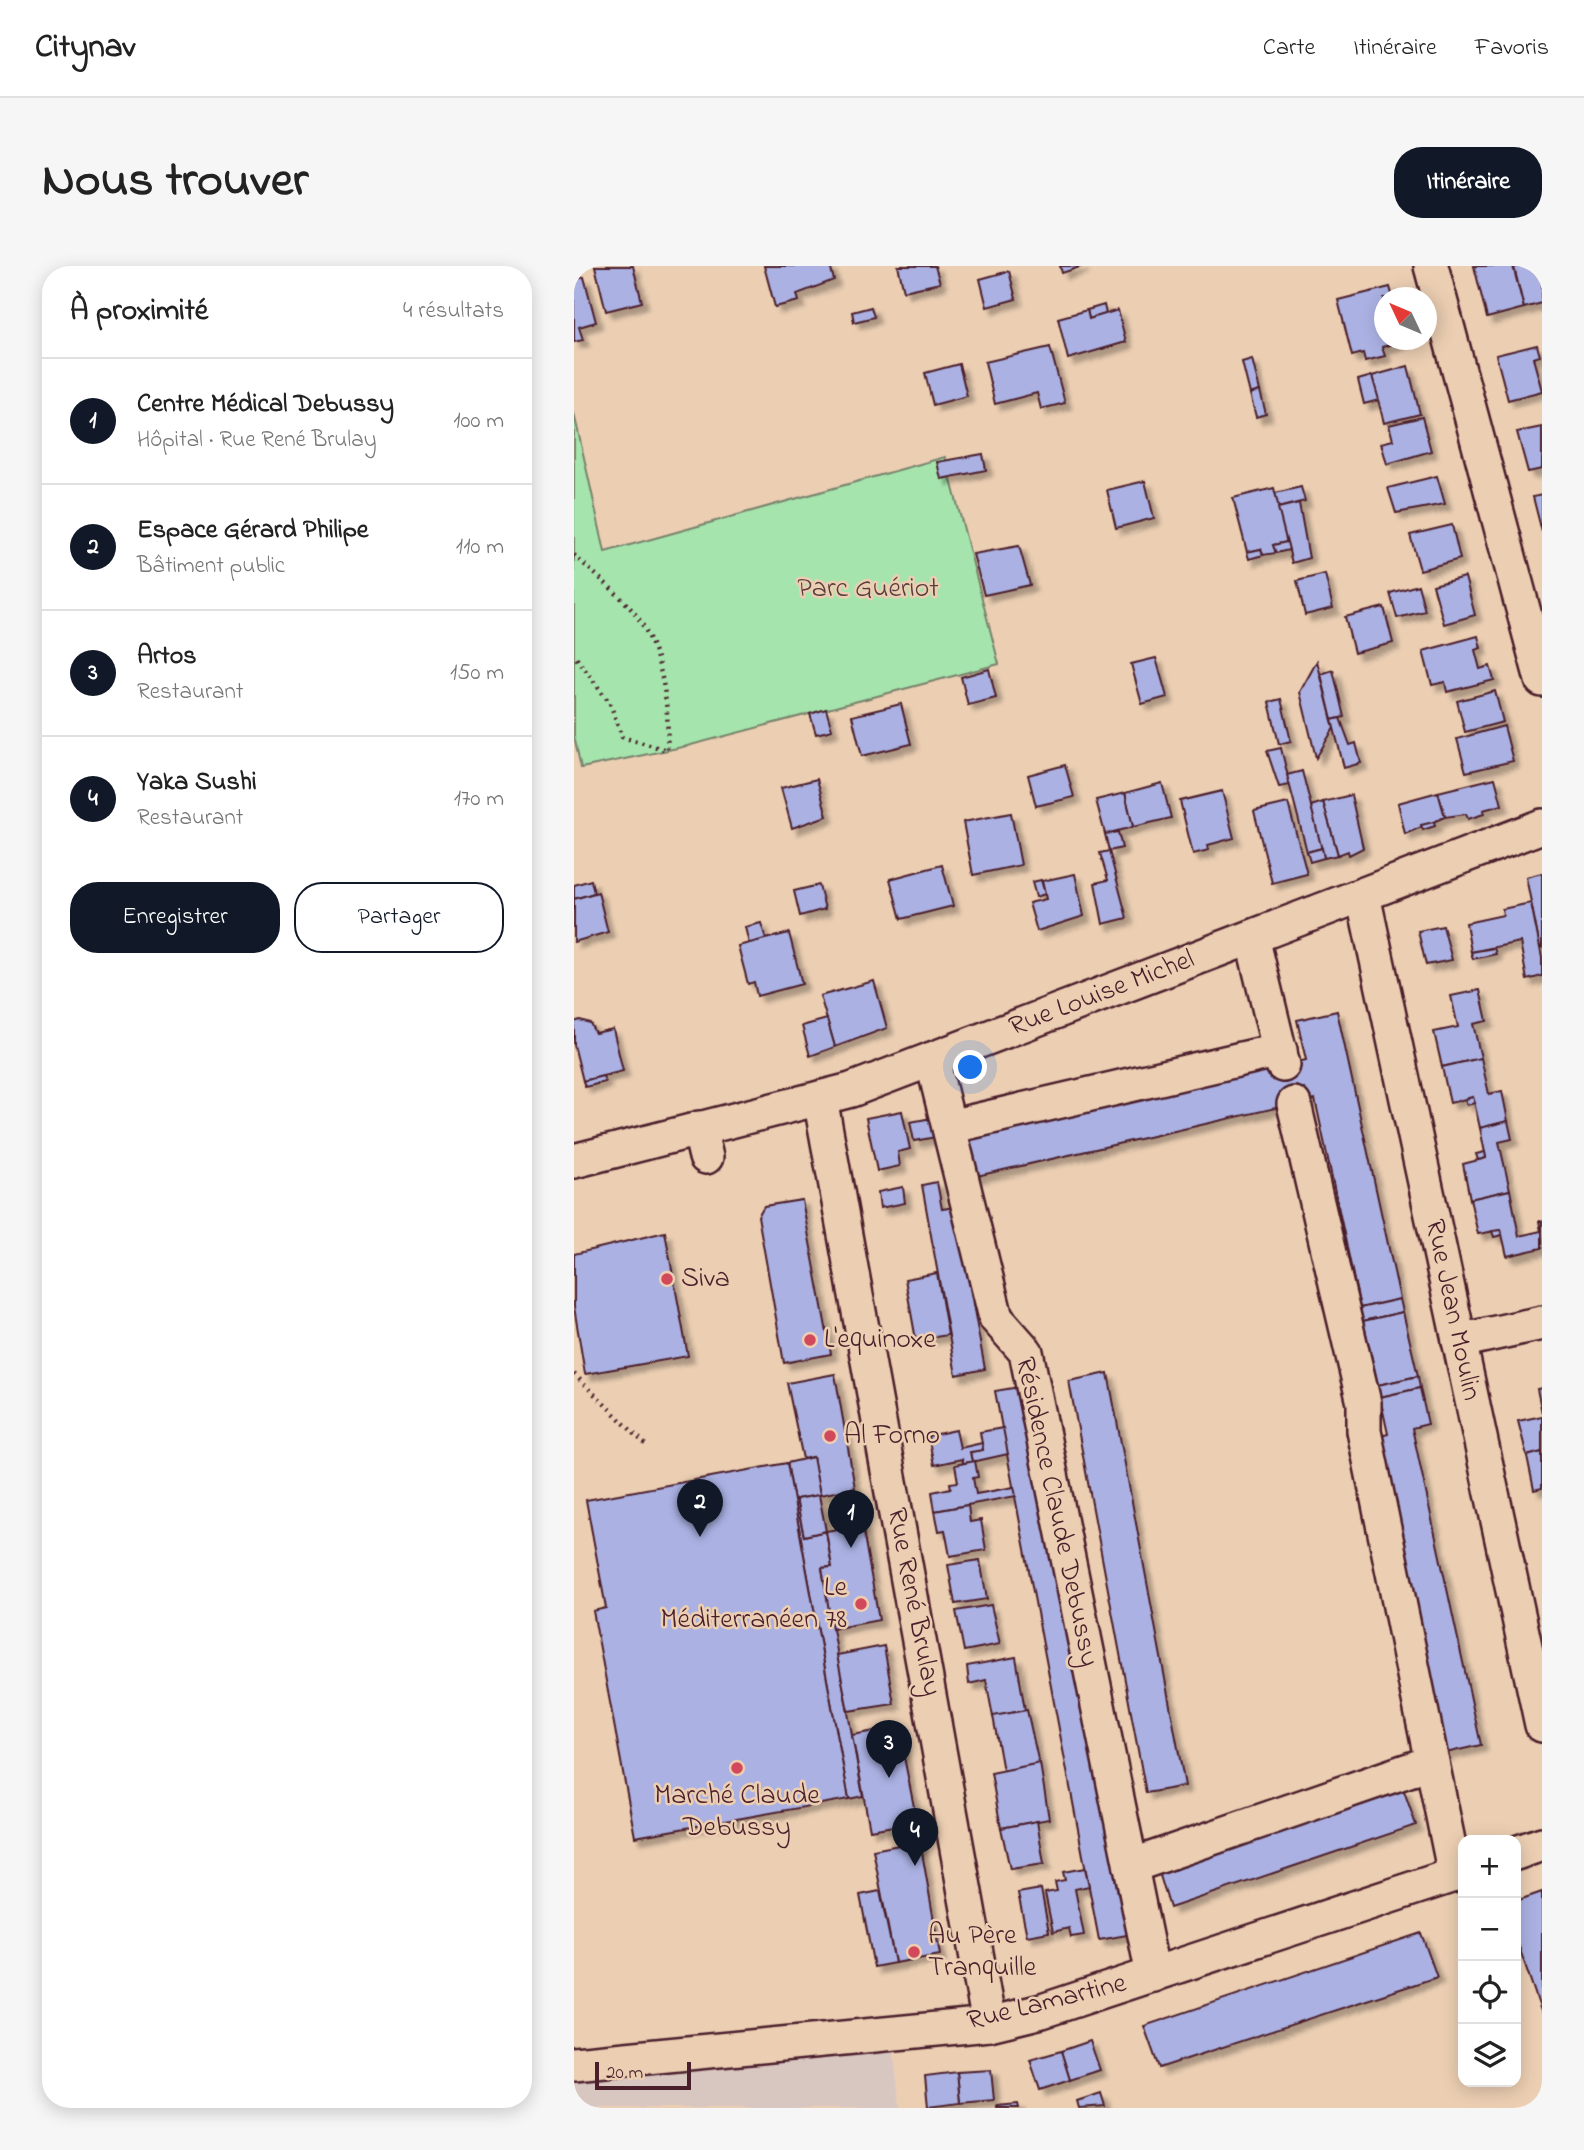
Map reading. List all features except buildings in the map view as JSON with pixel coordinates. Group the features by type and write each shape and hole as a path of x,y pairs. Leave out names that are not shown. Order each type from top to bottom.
{"street":[{"path":"1431,266 1534,613 1542,680"},
{"name":"Rue Louise Michel","path":"574,1161 702,1143 820,1098 851,1090 1542,826"},
{"name":"Rue Jean Moulin","path":"1363,895 1542,1725"},
{"path":"949,1127 1281,1057 1252,937"},
{"name":"Résidence Claude Debussy","path":"932,1059 996,1318 1026,1352 1153,1975"},
{"name":"Rue René Brulay","path":"820,1098 989,2024"},
{"path":"1294,1104 1364,1403 1364,1432 1432,1762 1458,1870"},
{"path":"1459,1341 1542,1323"},
{"path":"1131,1866 1432,1762"},
{"path":"1521,1851 1542,1844"},
{"name":"Rue Lamartine","path":"574,2064 989,2024 1042,2011 1458,1874"}],"path":[{"path":"574,555 642,623 657,659 668,730 667,750 622,737 610,703 574,655"},
{"path":"574,1374 648,1447"}],"shaded area":[{"path":"893,2047 900,2108 574,2108 574,2077"}],"green space":[{"name":"Parc Guériot","path":"574,413 605,552 945,457 999,664 687,746 581,768 574,736"}],"place":[{"name":"Siva","path":"667,1279"},
{"name":"L'equinoxe","path":"810,1340"},
{"name":"Al Forno","path":"830,1436"},
{"name":"Espace Gérard Philipe","path":"700,1537"},
{"name":"Centre Médical Debussy","path":"851,1548"},
{"name":"Le Méditerranéen 78","path":"861,1604"},
{"name":"Marché Claude Debussy","path":"737,1768"},
{"name":"Artos","path":"889,1778"},
{"name":"Yaka Sushi","path":"915,1866"},
{"name":"Au Père Tranquille","path":"914,1952"}]}
